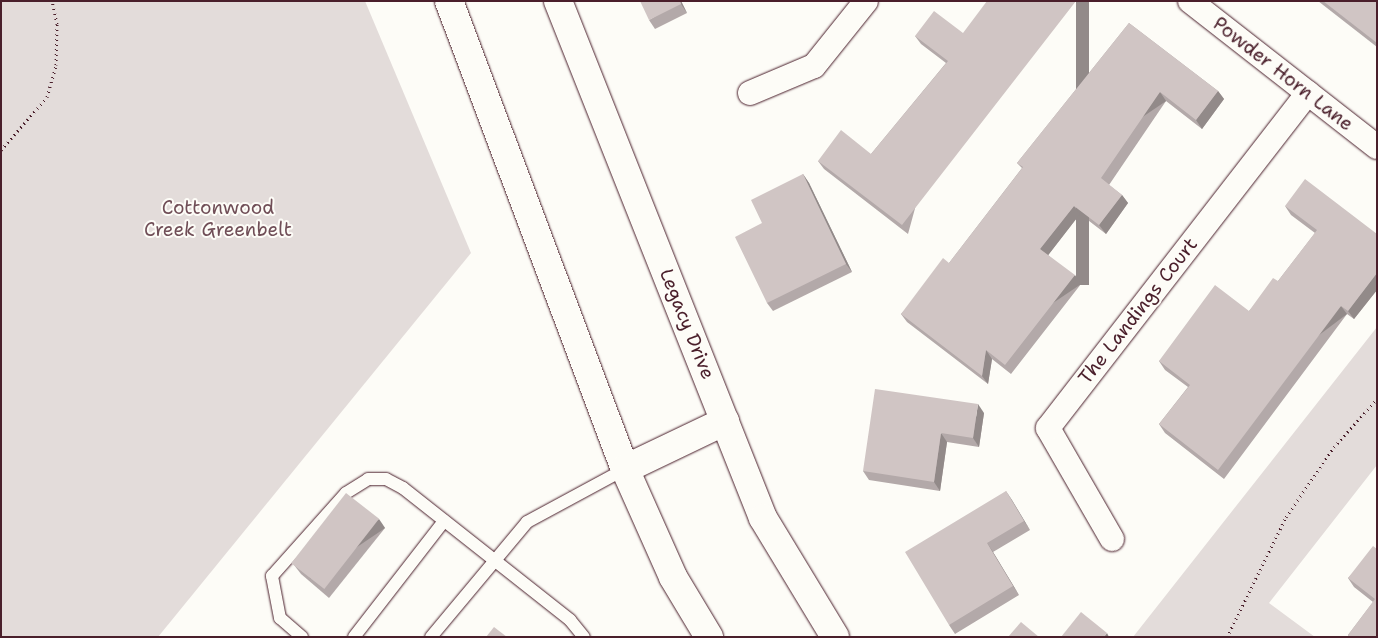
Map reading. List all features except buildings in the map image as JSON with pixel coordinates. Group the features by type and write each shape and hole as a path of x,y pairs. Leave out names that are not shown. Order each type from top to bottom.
{"main road":[{"path":"449,1 625,469 673,576 709,637"},
{"name":"Legacy Drive","path":"558,1 763,518 834,637"},
{"path":"625,469 725,421"}],"street":[{"path":"750,93 814,66 866,1"},
{"name":"Powder Horn Lane","path":"1190,1 1377,147"},
{"name":"The Landings Court","path":"1112,539 1048,428 1308,93"}],"lane":[{"path":"432,637 493,560 536,514 625,469"},
{"path":"302,637 280,618 272,576 346,493 368,479 386,479 444,521 493,560 584,637"},
{"path":"354,637 444,521"}],"path":[{"path":"1,150 47,97 56,65 57,24 52,1"},
{"path":"1226,637 1286,517 1334,447 1377,399"}],"green space":[{"name":"Cottonwood Creek Greenbelt","path":"1,1 365,1 471,253 158,637 1,637"},
{"path":"1377,327 1377,465 1269,603 1315,637 1133,637"}]}
